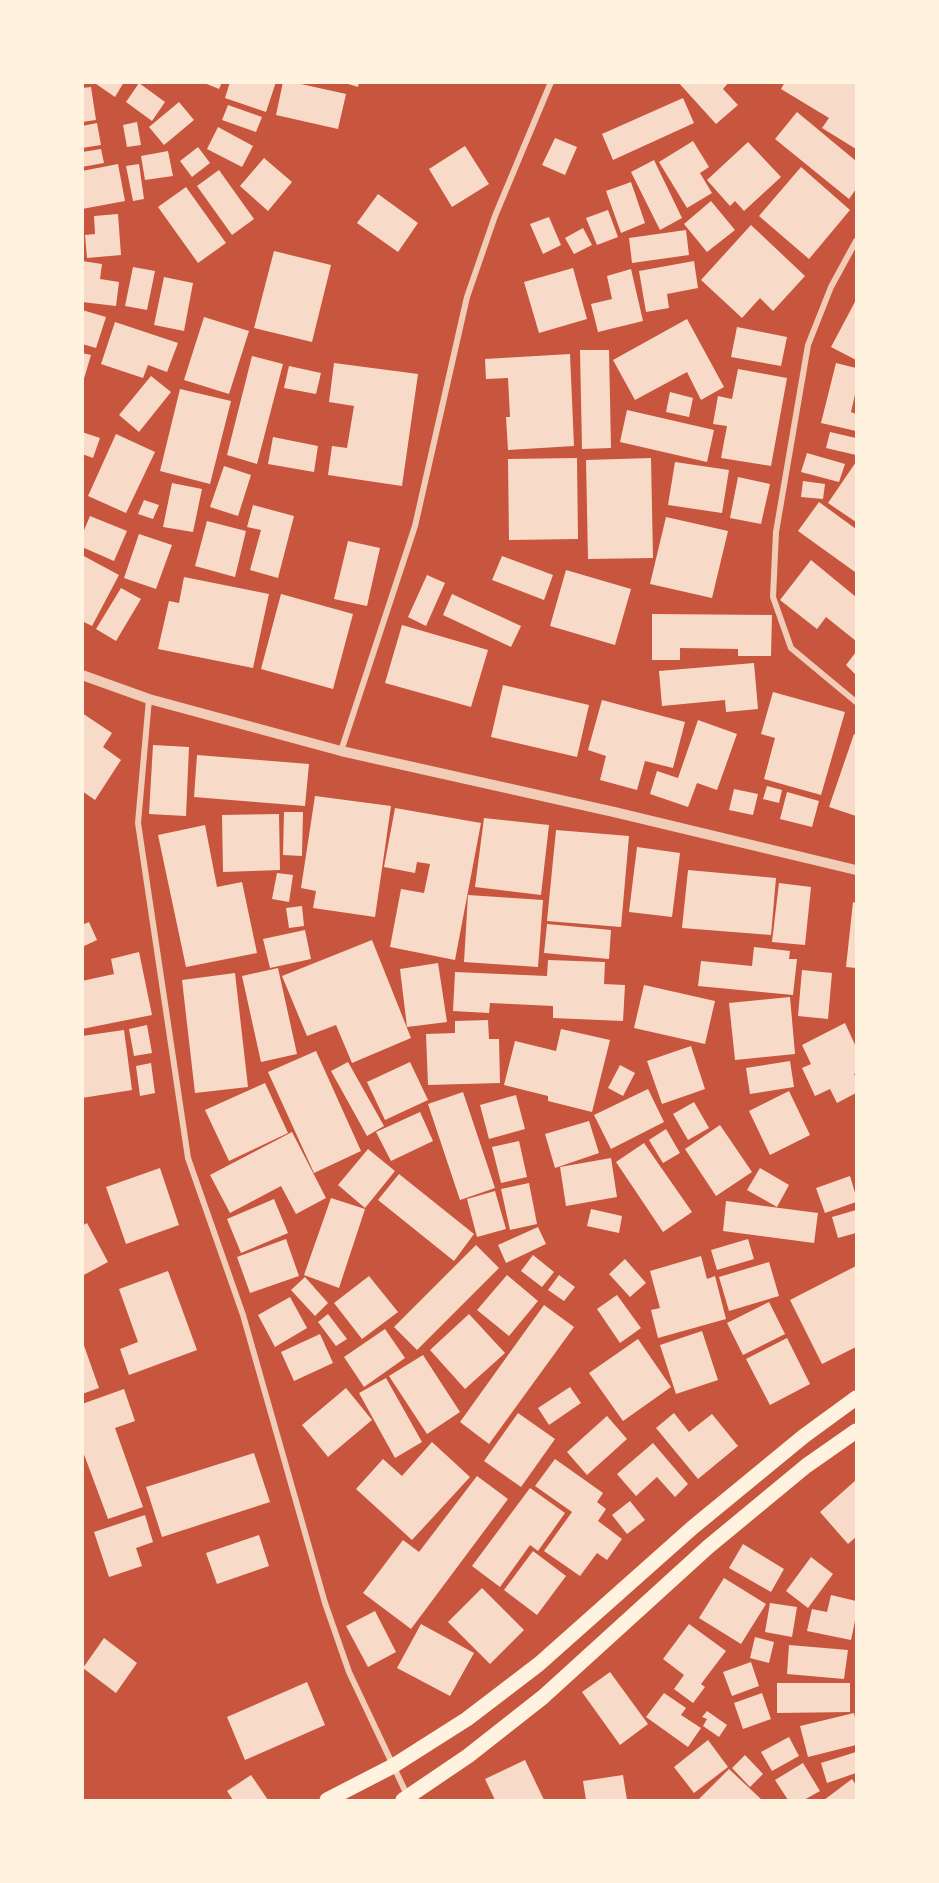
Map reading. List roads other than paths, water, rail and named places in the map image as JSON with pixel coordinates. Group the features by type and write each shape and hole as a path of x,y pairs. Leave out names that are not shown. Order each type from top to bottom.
{"main road":[{"path":"327,1800 393,1766 467,1719 540,1664 692,1528 804,1436 856,1398"},
{"path":"406,1799 468,1756 543,1697 708,1547 806,1466 856,1431"}],"street":[{"path":"341,751 415,526 467,297 495,216 551,82"},
{"path":"856,241 831,287 808,345 776,532 773,597 791,648 856,702"},
{"path":"82,675 150,699 341,751 614,812 856,870"},
{"path":"150,699 138,823 188,1158 243,1315 325,1603 349,1672 406,1799"}]}
